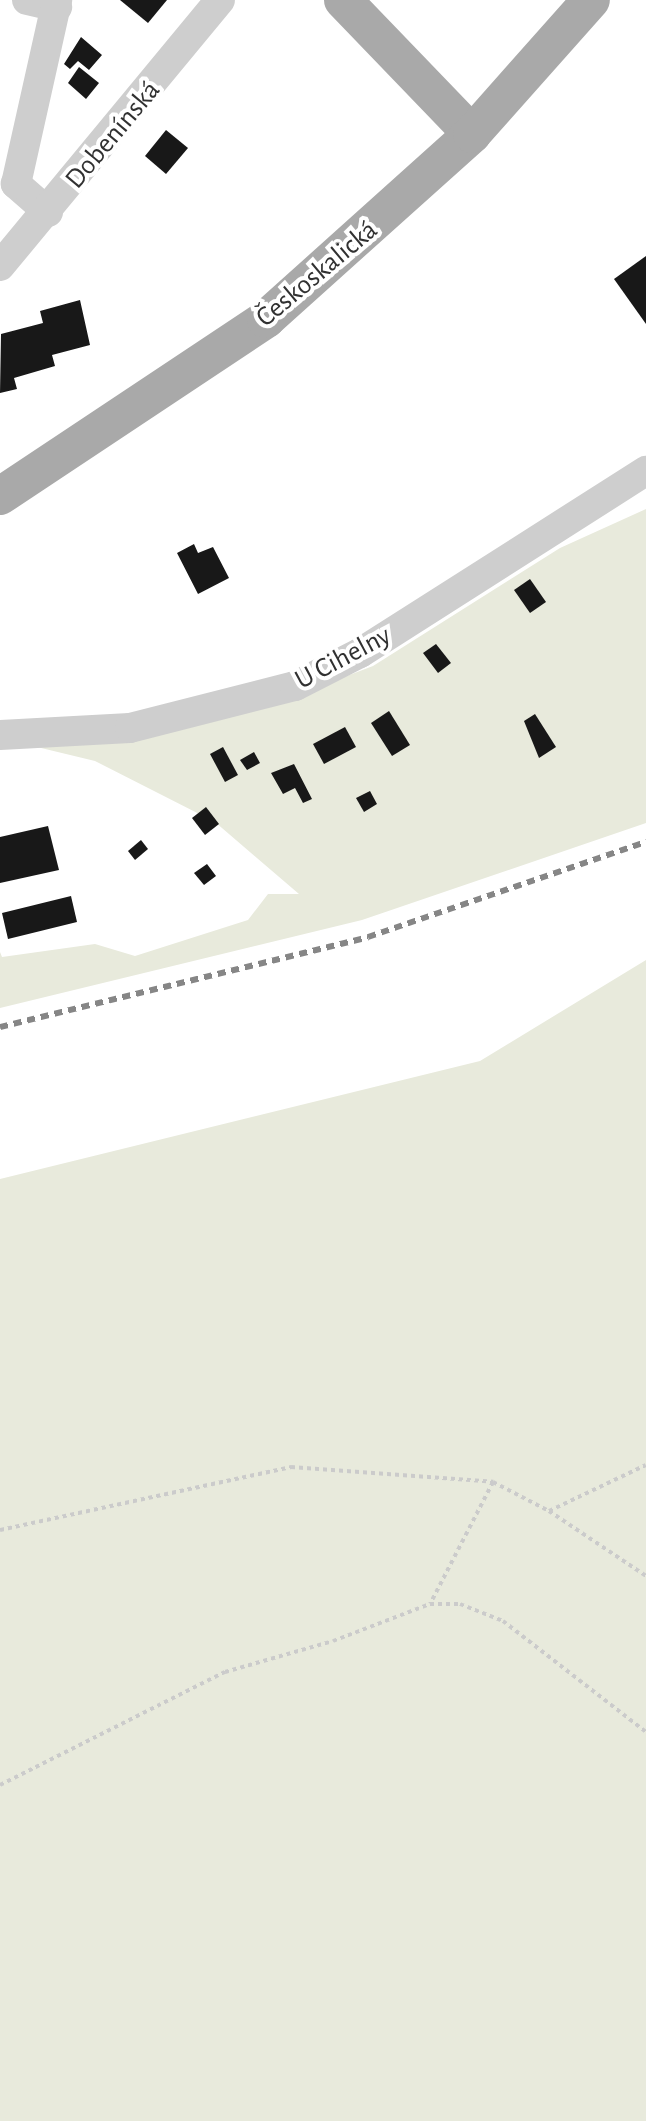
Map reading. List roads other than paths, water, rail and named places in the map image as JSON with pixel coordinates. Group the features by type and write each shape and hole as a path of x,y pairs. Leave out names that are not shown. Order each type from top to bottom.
{"main road":[{"path":"343,0 472,134"},
{"name":"Českoskalická","path":"0,496 266,319 472,134 591,0"}],"street":[{"path":"27,0 57,4 8,183 48,212"},
{"name":"Dobenínská","path":"0,266 48,212 220,0"},
{"name":"U Cihelny","path":"0,735 130,728 295,686 360,653 646,471"}],"railway":[{"path":"0,1027 368,937 646,842"}]}
